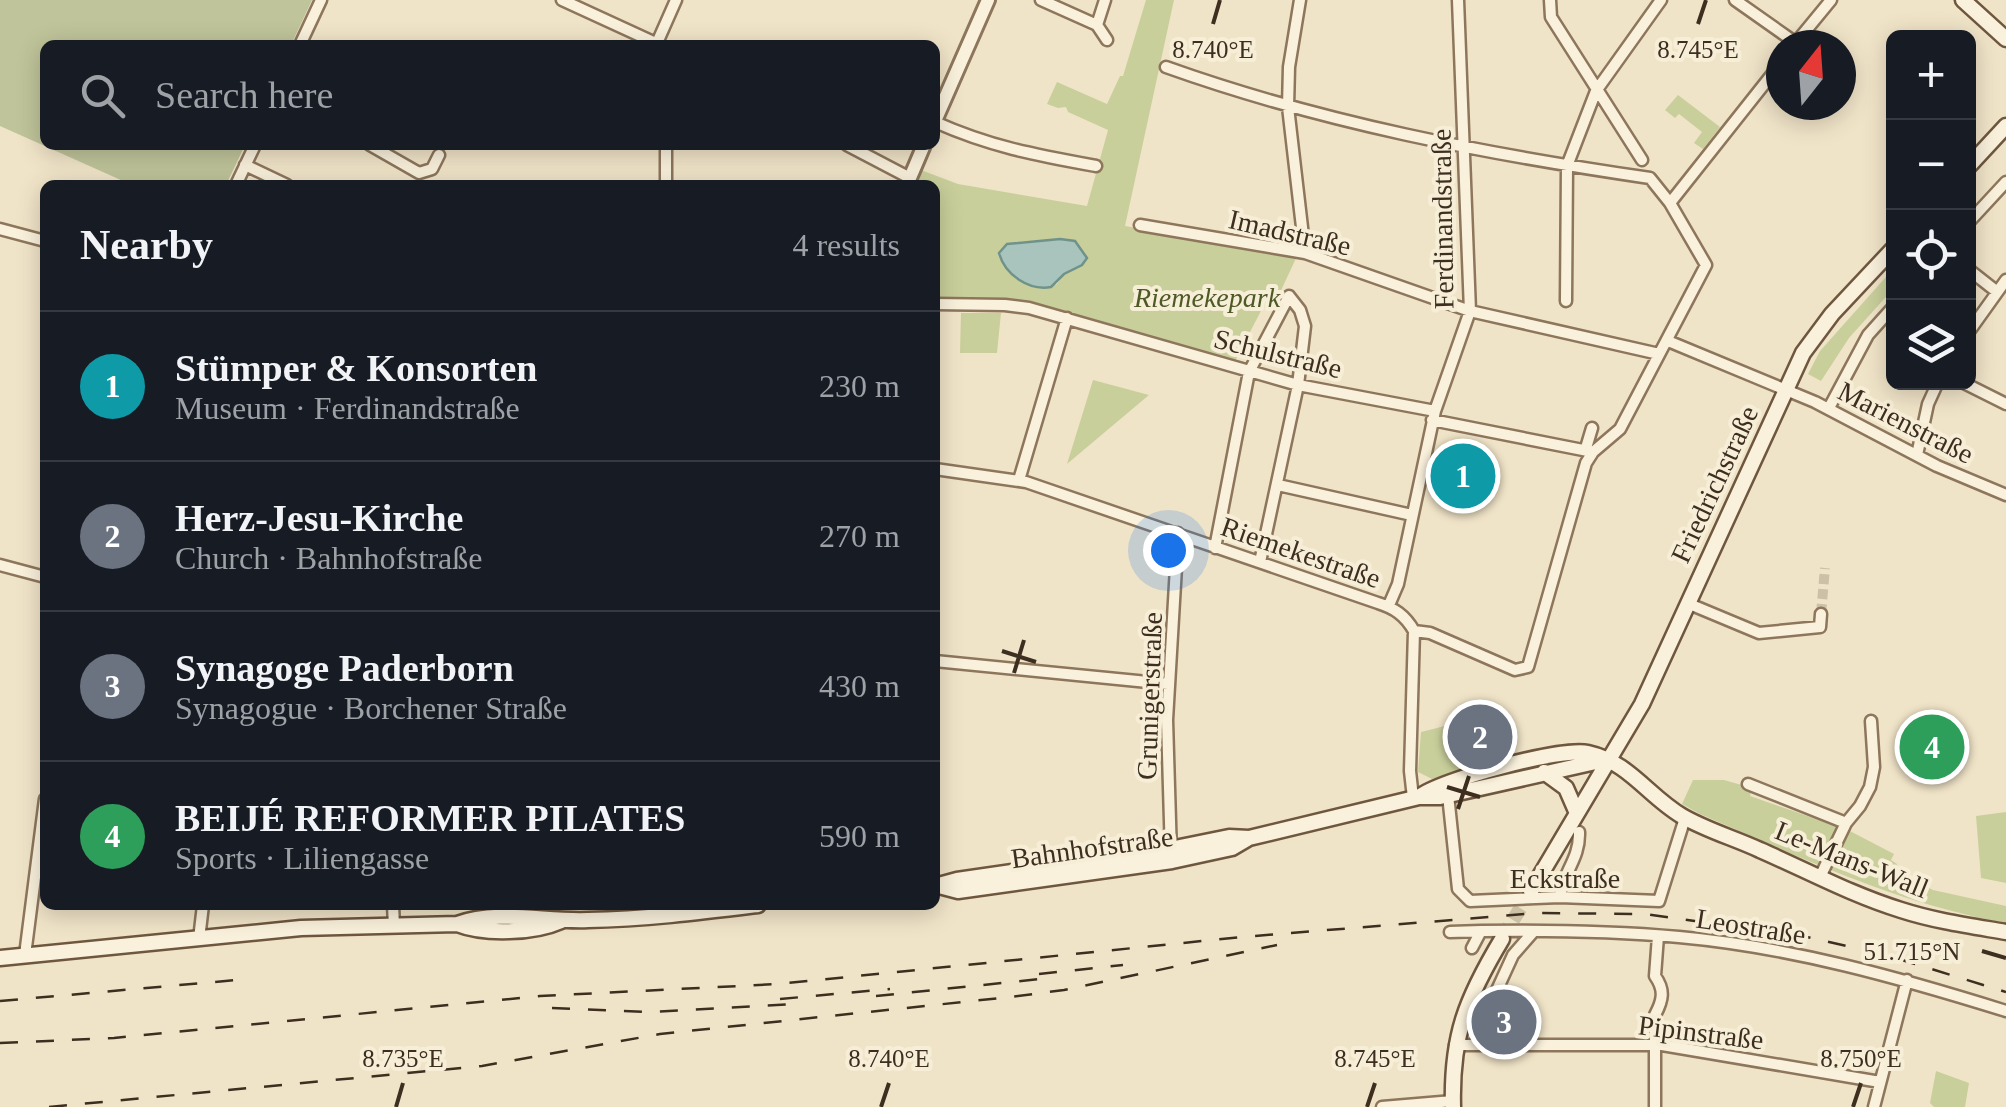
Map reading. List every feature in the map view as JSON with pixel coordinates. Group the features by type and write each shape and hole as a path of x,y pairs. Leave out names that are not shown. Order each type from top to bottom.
{"main road":[{"path":"1963,0 2006,39"},
{"path":"1976,158 2006,126"},
{"name":"Friedrichstraße","path":"1531,890 1642,704 1803,353 1886,257"},
{"name":"Bahnhofstraße","path":"1416,798 1455,780 1566,753 1579,752 1608,760"},
{"name":"Bahnhofstraße","path":"940,885 1171,855 1230,837 1249,838 1416,798 1432,799 1608,760"},
{"name":"Le-Mans-Wall","path":"1608,760 1642,780 1662,802 1685,818 1820,877 1911,913 2006,932"},
{"path":"1544,772 1563,784 1576,811"},
{"path":"0,958 301,928 457,924 474,919 535,916 562,921 654,911"},
{"path":"1453,1104 1455,1045 1472,990 1502,939"}],"street":[{"path":"302,40 321,0"},
{"path":"562,0 578,3 651,40"},
{"path":"661,40 676,0"},
{"path":"940,110 988,0"},
{"path":"1042,0 1097,24 1106,40"},
{"path":"1097,24 1105,0"},
{"path":"1300,0 1288,67 1288,106 1305,253"},
{"name":"Ferdinandstraße","path":"1389,604 1398,584 1433,416 1470,312 1458,0"},
{"path":"1550,0 1551,17 1642,160"},
{"path":"1566,301 1567,166 1596,91 1660,0"},
{"path":"1735,0 1776,30"},
{"path":"1806,30 1831,0"},
{"path":"1166,67 1288,106 1463,148 1650,178 1670,203 1706,265 1620,429 1590,450"},
{"path":"1670,203 1766,82"},
{"path":"940,124 1026,155 1096,166"},
{"path":"238,180 252,150"},
{"path":"379,150 418,173 432,169 438,154"},
{"path":"666,150 666,180"},
{"path":"855,150 906,180"},
{"path":"908,180 922,150"},
{"path":"244,166 276,180"},
{"path":"1976,214 2006,182"},
{"name":"Imadstraße","path":"1140,224 1305,253 1470,312 1659,354"},
{"path":"0,229 40,240"},
{"path":"1976,275 1996,291"},
{"path":"1976,321 2006,280"},
{"path":"1215,548 1248,372 1288,296 1300,310 1305,326 1298,385 1260,562"},
{"name":"Schulstraße","path":"940,304 1005,305 1068,318 1298,385 1590,450"},
{"path":"1829,408 1868,335 1886,315"},
{"path":"1020,480 1068,318"},
{"path":"1668,341 1785,390"},
{"path":"1976,389 2006,404"},
{"name":"Marienstraße","path":"1785,390 2006,495"},
{"path":"1917,454 1934,390"},
{"path":"1590,450 1594,430"},
{"name":"Riemekestraße","path":"940,469 1020,480 1378,604 1389,604 1414,631 1430,633 1515,670 1524,670 1590,450"},
{"path":"1278,485 1412,514"},
{"name":"Grunigerstraße","path":"1171,855 1168,684 1178,534"},
{"path":"0,565 40,577"},
{"path":"1687,604 1760,633 1820,627 1821,614"},
{"path":"1414,631 1410,773 1416,798"},
{"path":"940,661 1168,684"},
{"path":"1820,877 1874,774 1871,721"},
{"path":"1748,784 1846,823"},
{"name":"Eckstraße","path":"1448,795 1458,888 1470,901 1560,897 1659,902 1685,818"},
{"path":"1560,897 1576,860 1579,832"},
{"path":"25,955 40,838"},
{"path":"200,938 203,910"},
{"path":"393,910 394,926"},
{"path":"1489,1047 1486,1014 1513,955 1534,930"},
{"name":"Leostraße","path":"1450,932 1534,930 1658,936 1806,957 1907,980 2006,1012"},
{"path":"1472,948 1481,931"},
{"path":"1655,1107 1654,1015 1662,1003 1662,986 1655,976 1658,936"},
{"path":"1874,1107 1907,980"},
{"name":"Pipinstraße","path":"1455,1045 1656,1045 1880,1082"},
{"path":"1382,1107 1453,1104"}],"green space":[{"path":"0,0 312,0 293,40 40,40 40,144 0,126"},
{"name":"Riemekepark","path":"1146,0 1174,0 1125,226 1297,256 1272,310 1263,307 1235,361 1029,304 940,297 940,180 919,180 921,170 958,184 1087,206 1108,130 1068,112 1066,107 1047,104 1057,82 1107,104","holes":["1053,240 1074,241 1087,258 1057,284 1045,288 1023,283 1006,269 1036,243"]},
{"path":"1678,95 1720,127 1703,149 1694,143 1702,132 1679,114 1675,118 1665,110"},
{"path":"54,150 243,150 228,180 121,180"},
{"path":"1886,277 1886,297 1849,338 1821,381 1808,374 1820,351"},
{"path":"961,313 1001,313 997,353 960,353"},
{"path":"1093,380 1149,395 1067,464"},
{"path":"1445,726 1449,745 1461,753 1466,765 1496,761 1432,779 1418,772 1421,732"},
{"path":"1693,780 1724,780 1752,788 1750,796 1848,830 1894,854 1891,860 1897,864 1895,869 1933,890 2006,906 2006,923 1888,891 1700,814 1682,804"},
{"path":"2006,812 2006,883 1981,878 1976,816"},
{"path":"1936,1071 1969,1083 1965,1107 1934,1107 1930,1103"}],"water":[{"path":"1075,241 1087,258 1051,287 1019,280 999,253 1007,244"}],"tunnel":[{"path":"1821,614 1825,568"},
{"path":"1502,938 1531,891"}],"railway":[{"path":"0,1043 114,1038 540,996 778,984 1242,937 1538,913 1645,914 1807,937 1886,955 2006,992"},
{"path":"49,1107 482,1066 660,1034 1064,990 1277,945"},
{"path":"1039,974 1123,965"},
{"path":"876,996 1050,978"},
{"path":"0,1001 248,979"},
{"path":"780,999 890,989"},
{"path":"552,1008 650,1012 797,1004"}],"place":[{"name":"Stümper & Konsorten","path":"1463,476"},
{"name":"Herz-Jesu-Kirche","path":"1480,737"},
{"name":"BEIJÉ REFORMER PILATES","path":"1932,747"},
{"name":"Synagoge Paderborn","path":"1504,1022"}]}
